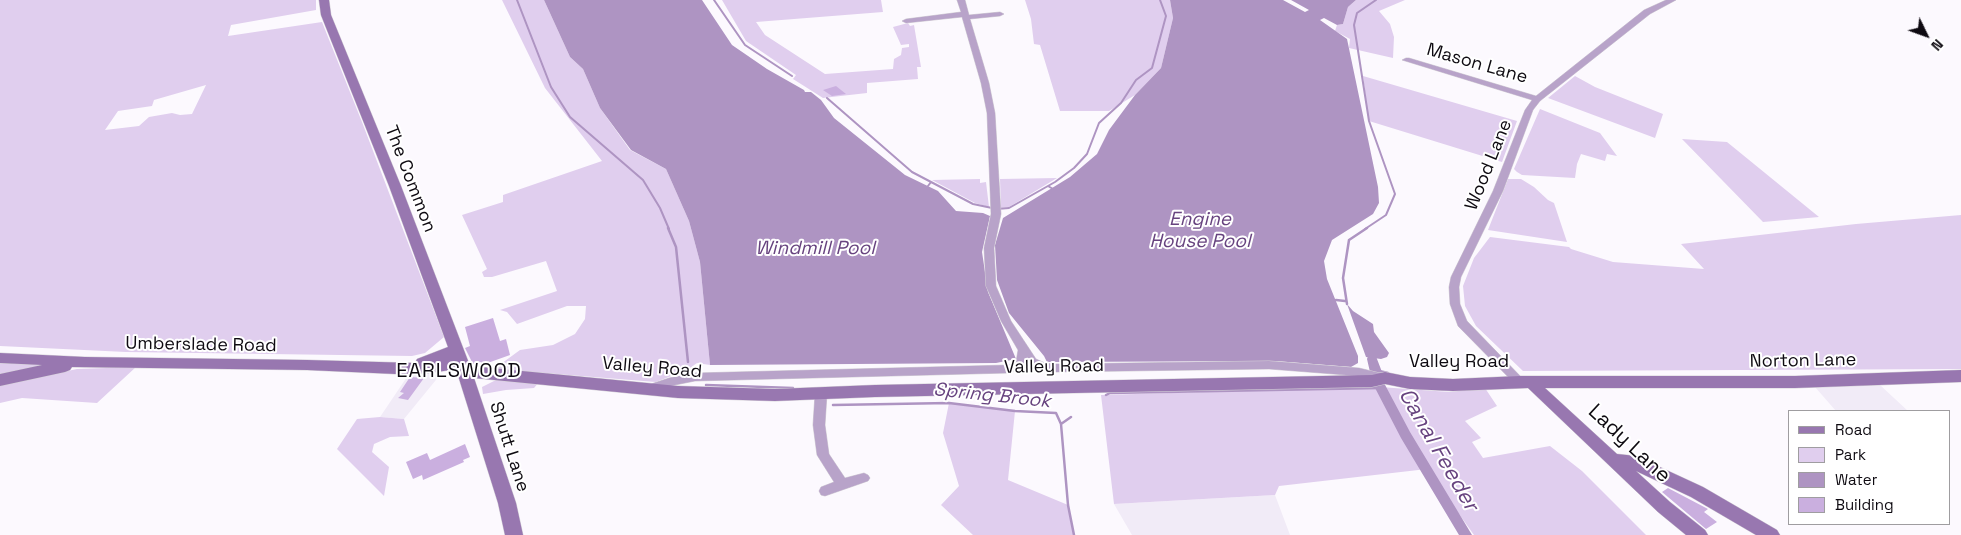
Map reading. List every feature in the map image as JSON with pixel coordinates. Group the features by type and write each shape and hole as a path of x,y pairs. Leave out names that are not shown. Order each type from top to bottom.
{"street":[{"name":"The Common","path":"324,0 326,15 394,186 460,361"},
{"path":"961,0 985,83 991,113 996,210 989,248 991,286 1006,321 1023,350 1036,365 1055,368 1269,365 1359,372 1384,378"},
{"name":"Wood Lane","path":"1526,382 1462,323 1455,304 1454,287 1464,258 1498,191 1529,110 1538,99 1648,12 1672,0"},
{"path":"906,21 965,15 1000,14"},
{"name":"Mason Lane","path":"1406,60 1538,99"},
{"path":"652,388 669,382 695,377 1008,369 1021,364 1023,350"},
{"name":"Umberslade Road","path":"0,358 84,362 433,368 460,361"},
{"name":"Valley Road","path":"460,361 652,388 721,394 821,394 904,390 1297,383 1372,381 1384,378 1410,383 1453,385 1526,382 1646,383"},
{"name":"Shutt Lane","path":"460,361 506,503 514,535"},
{"path":"0,380 84,362"},
{"name":"Norton Lane","path":"1646,383 1795,382 1961,376"},
{"name":"Lady Lane","path":"1526,382 1537,389 1664,507 1699,535"},
{"path":"821,394 819,425 823,455 842,484"},
{"path":"1613,460 1630,462 1662,475 1697,492 1771,535"},
{"path":"825,491 864,478"}],"shaded area":[{"path":"411,371 440,375 404,419 380,417"},
{"path":"1880,385 1907,410 1835,410 1815,387"},
{"path":"1275,495 1290,535 1132,535 1114,504"}],"green space":[{"path":"0,0 316,0 316,10 231,25 228,36 322,22 444,337 425,353 412,356 126,352 0,346","holes":["206,85 192,114 180,115 172,113 149,117 139,126 105,130 118,111 152,106 154,100"]},
{"path":"502,0 544,0 570,57 583,69 600,108 630,150 666,169 689,221 700,262 710,365 697,363 687,370 656,382 494,369 520,350 553,345 575,334 585,319 586,306 567,306 517,324 507,312 500,310 557,291 546,261 492,277 484,277 482,272 487,269 462,215 503,202 503,195 602,161 545,88"},
{"path":"722,0 881,0 883,12 756,22 765,35 825,74 893,69 894,59 901,55 902,48 909,47 909,44 901,45 893,27 908,23 910,26 914,25 921,67 917,67 918,79 867,83 867,93 823,98 793,79 796,75 746,41"},
{"path":"1025,0 1170,0 1173,18 1161,68 1135,95 1109,111 1060,111 1040,45 1034,44 1031,19"},
{"path":"1356,0 1405,0 1379,11 1390,24 1394,37 1393,58 1349,48 1350,39 1335,31 1337,25 1343,24 1348,7"},
{"path":"1363,76 1517,121 1502,162 1369,121"},
{"path":"1575,76 1595,87 1663,114 1655,138 1548,98"},
{"path":"1540,109 1600,133 1617,156 1607,154 1605,161 1581,154 1575,178 1522,175 1517,172 1514,169"},
{"path":"1682,139 1727,142 1819,217 1763,222"},
{"path":"1057,178 1009,207 1001,208 1000,179"},
{"path":"980,179 980,183 986,182 989,207 975,203 932,180"},
{"path":"1508,179 1521,179 1554,203 1567,242 1488,230"},
{"path":"1961,215 1961,369 1523,371 1476,326 1465,306 1463,286 1474,258 1490,237 1569,247 1613,262 1704,269 1681,244 1856,224"},
{"path":"0,363 39,365 34,370 0,377"},
{"path":"136,367 97,403 22,398 0,403 0,385 77,369"},
{"path":"496,380 540,381 534,388 483,394 482,387"},
{"path":"1380,387 1449,392 1485,388 1497,406 1465,421 1481,438 1472,442 1483,458 1550,446 1582,471 1646,535 1474,535 1427,469 1279,486 1275,495 1114,504 1101,395"},
{"path":"949,403 1015,411 1008,480 1068,505 1074,535 973,535 941,505 959,486 943,433"},
{"path":"380,417 404,419 409,436 390,437 374,444 372,452 389,467 384,496 337,449 357,419"}],"water":[{"name":"Windmill Pool","path":"544,0 702,0 732,45 805,92 811,92 821,100 834,118 905,175 938,191 956,211 983,213 990,216 982,252 988,292 1016,359 996,363 710,365 700,262 689,221 666,169 631,150 600,108 583,69 570,57"},
{"name":"Engine House Pool","path":"1170,0 1283,0 1305,12 1309,10 1291,0 1356,0 1348,7 1343,24 1337,25 1324,18 1320,20 1347,39 1378,187 1379,203 1373,214 1332,240 1324,261 1327,279 1358,356 1358,363 1351,367 1275,361 1047,362 1009,313 997,280 995,245 1003,218 1070,177 1097,154 1109,130 1135,95 1161,68 1173,18"},
{"path":"1347,304 1353,311 1373,324 1374,332 1389,353 1387,357 1381,359 1366,357"}],"building":[{"path":"836,86 846,94 832,96 823,90"},
{"path":"493,318 500,341 506,339 510,355 482,365 481,362 473,364 465,348 470,346 465,327"},
{"path":"410,377 424,378 408,400 398,398 404,393 400,392"},
{"path":"465,444 470,457 463,460 464,462 423,480 422,475 413,479 406,462 427,453 430,460"},
{"path":"1668,488 1708,509 1704,512 1717,522 1706,529 1662,492"}],"waterway":[{"path":"517,0 551,87 570,117 643,180 660,208 669,229"},
{"name":"Spring Brook","path":"714,0 745,45 792,76"},
{"path":"997,209 1009,208 1055,182 1074,168 1087,154 1099,123 1121,103 1136,80 1152,68 1166,16 1160,0"},
{"path":"1365,229 1386,215 1395,194 1369,121 1354,25 1357,13 1376,0"},
{"path":"827,98 912,172 973,204 992,208"},
{"path":"928,186 931,182"},
{"path":"1048,186 1053,189"},
{"path":"668,228 676,247 688,362"},
{"path":"1347,304 1343,278 1349,240 1367,228"},
{"path":"1336,300 1345,301"},
{"name":"Canal Feeder","path":"1372,359 1376,372"},
{"path":"1375,370 1388,373"},
{"name":"Canal Feeder","path":"1379,384 1405,435 1466,535"},
{"path":"706,385 793,388"},
{"path":"1106,395 1110,393 1380,388"},
{"name":"Spring Brook","path":"833,405 949,403 1015,411 1056,413 1061,424"},
{"path":"1061,424 1071,417"},
{"name":"Spring Brook","path":"1061,424 1068,505 1074,535"}],"district":[{"name":"EARLSWOOD","path":"459,372"}]}
